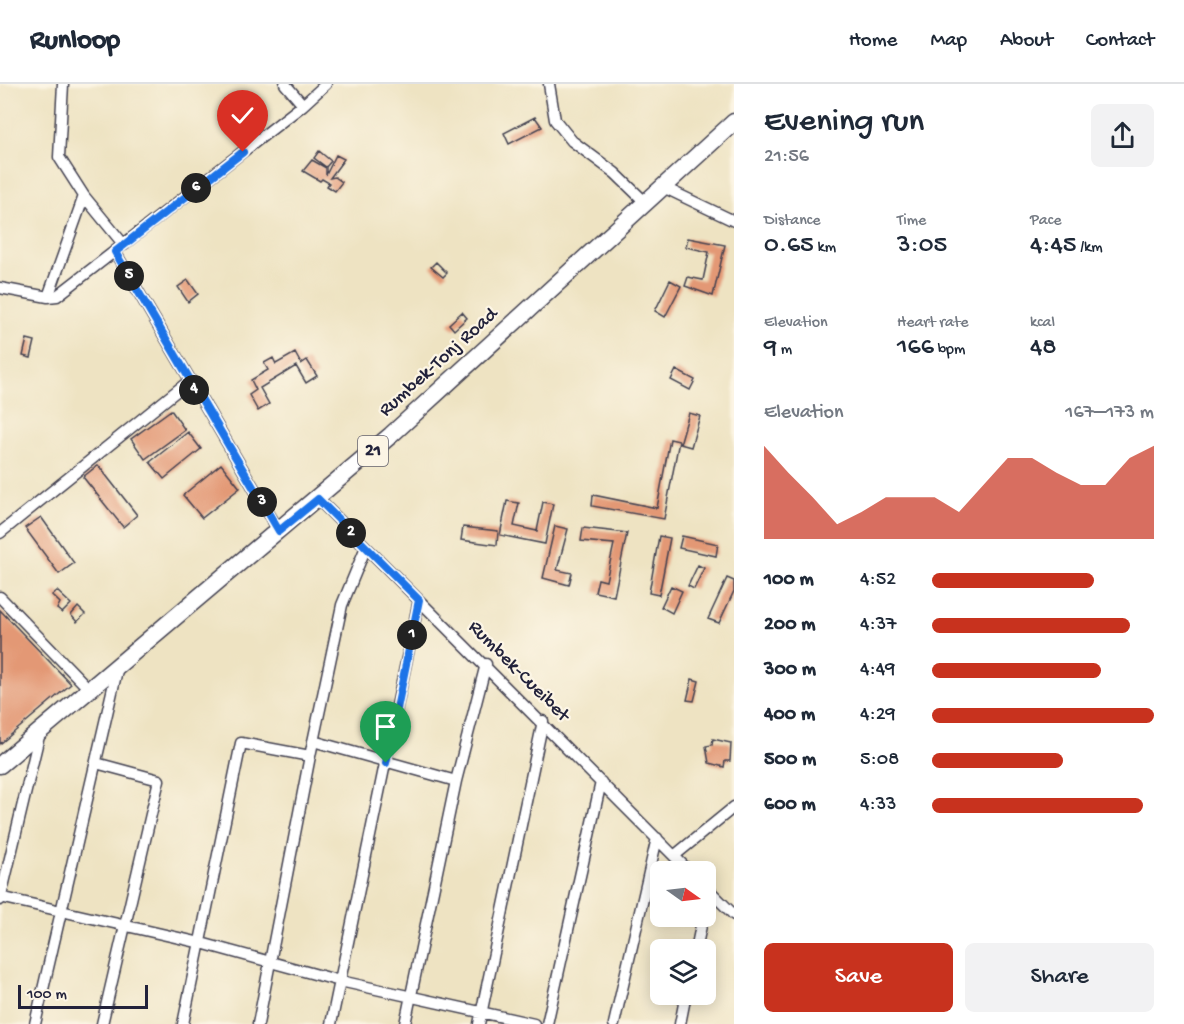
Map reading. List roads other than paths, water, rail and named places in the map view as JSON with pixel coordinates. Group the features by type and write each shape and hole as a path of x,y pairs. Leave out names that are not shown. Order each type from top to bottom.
{"main road":[{"name":"Rumbek-Tonj Road","path":"0,765 318,499 734,122"}],"street":[{"path":"63,84 59,157 120,248 189,381 279,531"},
{"path":"285,84 303,105"},
{"path":"0,288 48,297 57,296 303,105 326,84"},
{"path":"549,84 555,120 572,141 615,173 646,203"},
{"path":"663,187 734,221"},
{"path":"48,297 84,196"},
{"path":"0,533 189,381"},
{"name":"Rumbek-Cueibet","path":"318,499 543,721 679,861"},
{"path":"258,1024 342,605 366,548"},
{"path":"0,597 90,690"},
{"path":"331,1024 419,600"},
{"path":"405,1024 456,781 486,664"},
{"path":"35,1024 118,666"},
{"path":"479,1024 543,721"},
{"path":"40,732 0,898 62,910 201,943 340,981 534,1024"},
{"path":"313,741 456,781"},
{"path":"183,1024 241,743 310,756"},
{"path":"96,763 159,780 102,1024"},
{"path":"547,1024 601,782"},
{"path":"674,856 734,807"},
{"path":"614,1024 657,838"},
{"path":"716,897 734,915"},
{"path":"680,1024 684,1005"}]}
